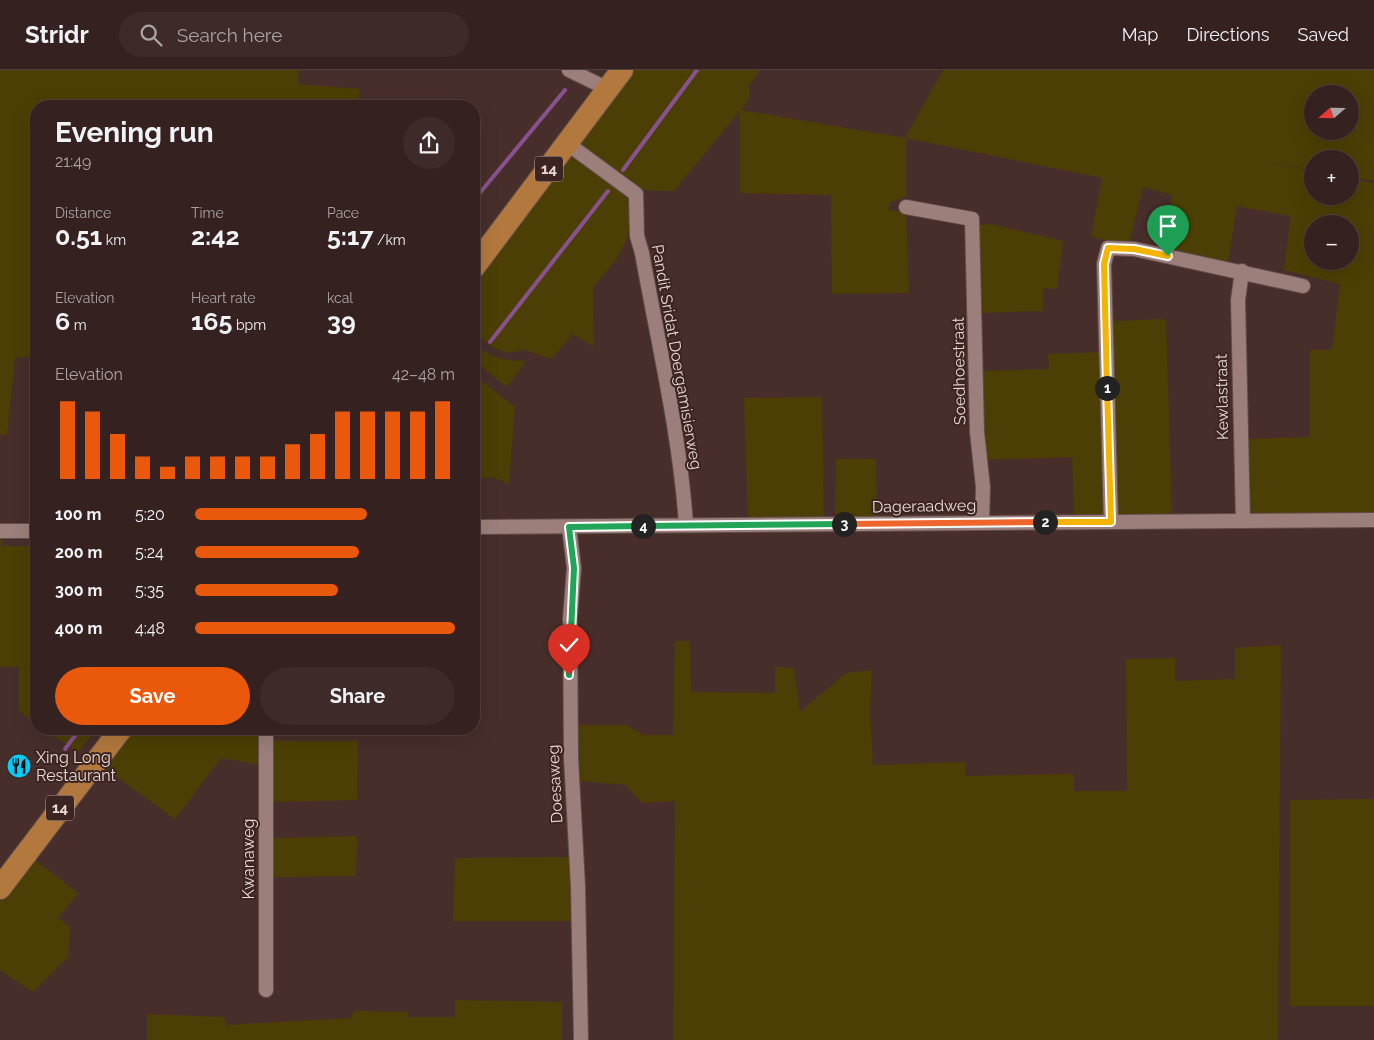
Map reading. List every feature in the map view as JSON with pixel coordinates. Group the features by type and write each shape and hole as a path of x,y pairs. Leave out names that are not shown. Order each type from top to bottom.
{"main road":[{"name":"14","path":"480,258 622,70"},
{"name":"14","path":"0,888 115,735"}],"street":[{"path":"569,70 608,89"},
{"name":"Pandit Sridat Doergamisierweg","path":"568,144 636,194 636,236 642,253 669,402 684,492 686,525"},
{"name":"Soedhoestraat","path":"906,207 972,219 977,432 983,487 982,522"},
{"path":"1111,522 1104,264 1108,248 1134,249 1242,271 1303,286"},
{"name":"Kewlastraat","path":"1242,271 1238,300 1243,521"},
{"name":"Dageraadweg","path":"480,527 1374,520"},
{"name":"Doesaweg","path":"569,527 574,568 569,675 581,1040"},
{"path":"0,531 30,531"},
{"name":"Kwanaweg","path":"266,735 266,990"}],"shaded area":[{"path":"0,70 299,70 298,84 360,89 358,100 30,100 30,358 15,357 7,435 0,435"},
{"path":"635,70 760,70 749,86 750,98 741,110 905,138 943,70 1374,70 1374,181 1359,178 1359,150 1304,150 1304,169 1257,160 1304,169 1304,205 1359,205 1359,180 1374,183 1374,514 1249,516 1248,439 1310,437 1310,350 1332,350 1340,284 1284,270 1291,216 1237,206 1228,262 1167,251 1172,195 1143,187 1129,244 1091,237 1102,178 906,138 906,196 890,203 889,210 906,213 909,293 832,294 831,195 740,193 740,111 674,191 637,190 577,144"},
{"path":"572,153 632,202 629,229 622,249 593,287 594,347 573,334 551,359 525,350 507,353 494,348 480,338 480,273"},
{"path":"990,224 1063,241 1057,289 1043,288 1043,311 980,313 980,225"},
{"path":"1166,319 1172,515 1116,518 1113,321"},
{"path":"480,348 498,358 526,361 507,387 480,366"},
{"path":"1100,352 1104,517 1074,517 1072,457 985,460 981,371 1049,369 1048,354"},
{"path":"480,380 515,407 509,484 493,477 480,478"},
{"path":"822,397 824,519 748,520 744,398"},
{"path":"836,459 876,459 877,518 835,519"},
{"path":"0,539 2,539 2,546 30,546 30,719 19,711 19,667 0,667"},
{"path":"675,641 690,641 691,692 775,693 775,667 794,668 800,712 846,673 872,670 870,713 873,765 965,762 965,776 1074,774 1074,791 1127,791 1126,659 1175,658 1175,681 1235,679 1235,648 1281,645 1278,1040 673,1040 675,801 642,803 626,785 578,781 577,725 626,725 644,735 673,735"},
{"path":"53,735 91,735 78,752"},
{"path":"128,735 262,735 262,765 221,758 175,819 102,766"},
{"path":"274,741 358,741 357,800 272,802"},
{"path":"1374,799 1374,1006 1290,1006 1290,800"},
{"path":"357,836 356,876 271,877 271,838"},
{"path":"570,857 571,921 453,921 455,858"},
{"path":"32,858 78,893 58,918 70,927 68,957 33,992 0,970 0,901"},
{"path":"455,1000 562,1002 562,1040 147,1040 147,1014 224,1017 226,1025 351,1018 354,1011 407,1012 408,1017 455,1017"}],"waterway":[{"path":"623,170 697,70"},
{"path":"480,193 565,90"},
{"path":"490,342 608,191"},
{"path":"65,749 76,735"}],"place":[{"name":"Xing Long Restaurant","path":"19,766"}],"route":[{"path":"569,675 570,618 574,568 569,527 1111,522 1104,264 1108,248 1134,249 1168,256"}]}
